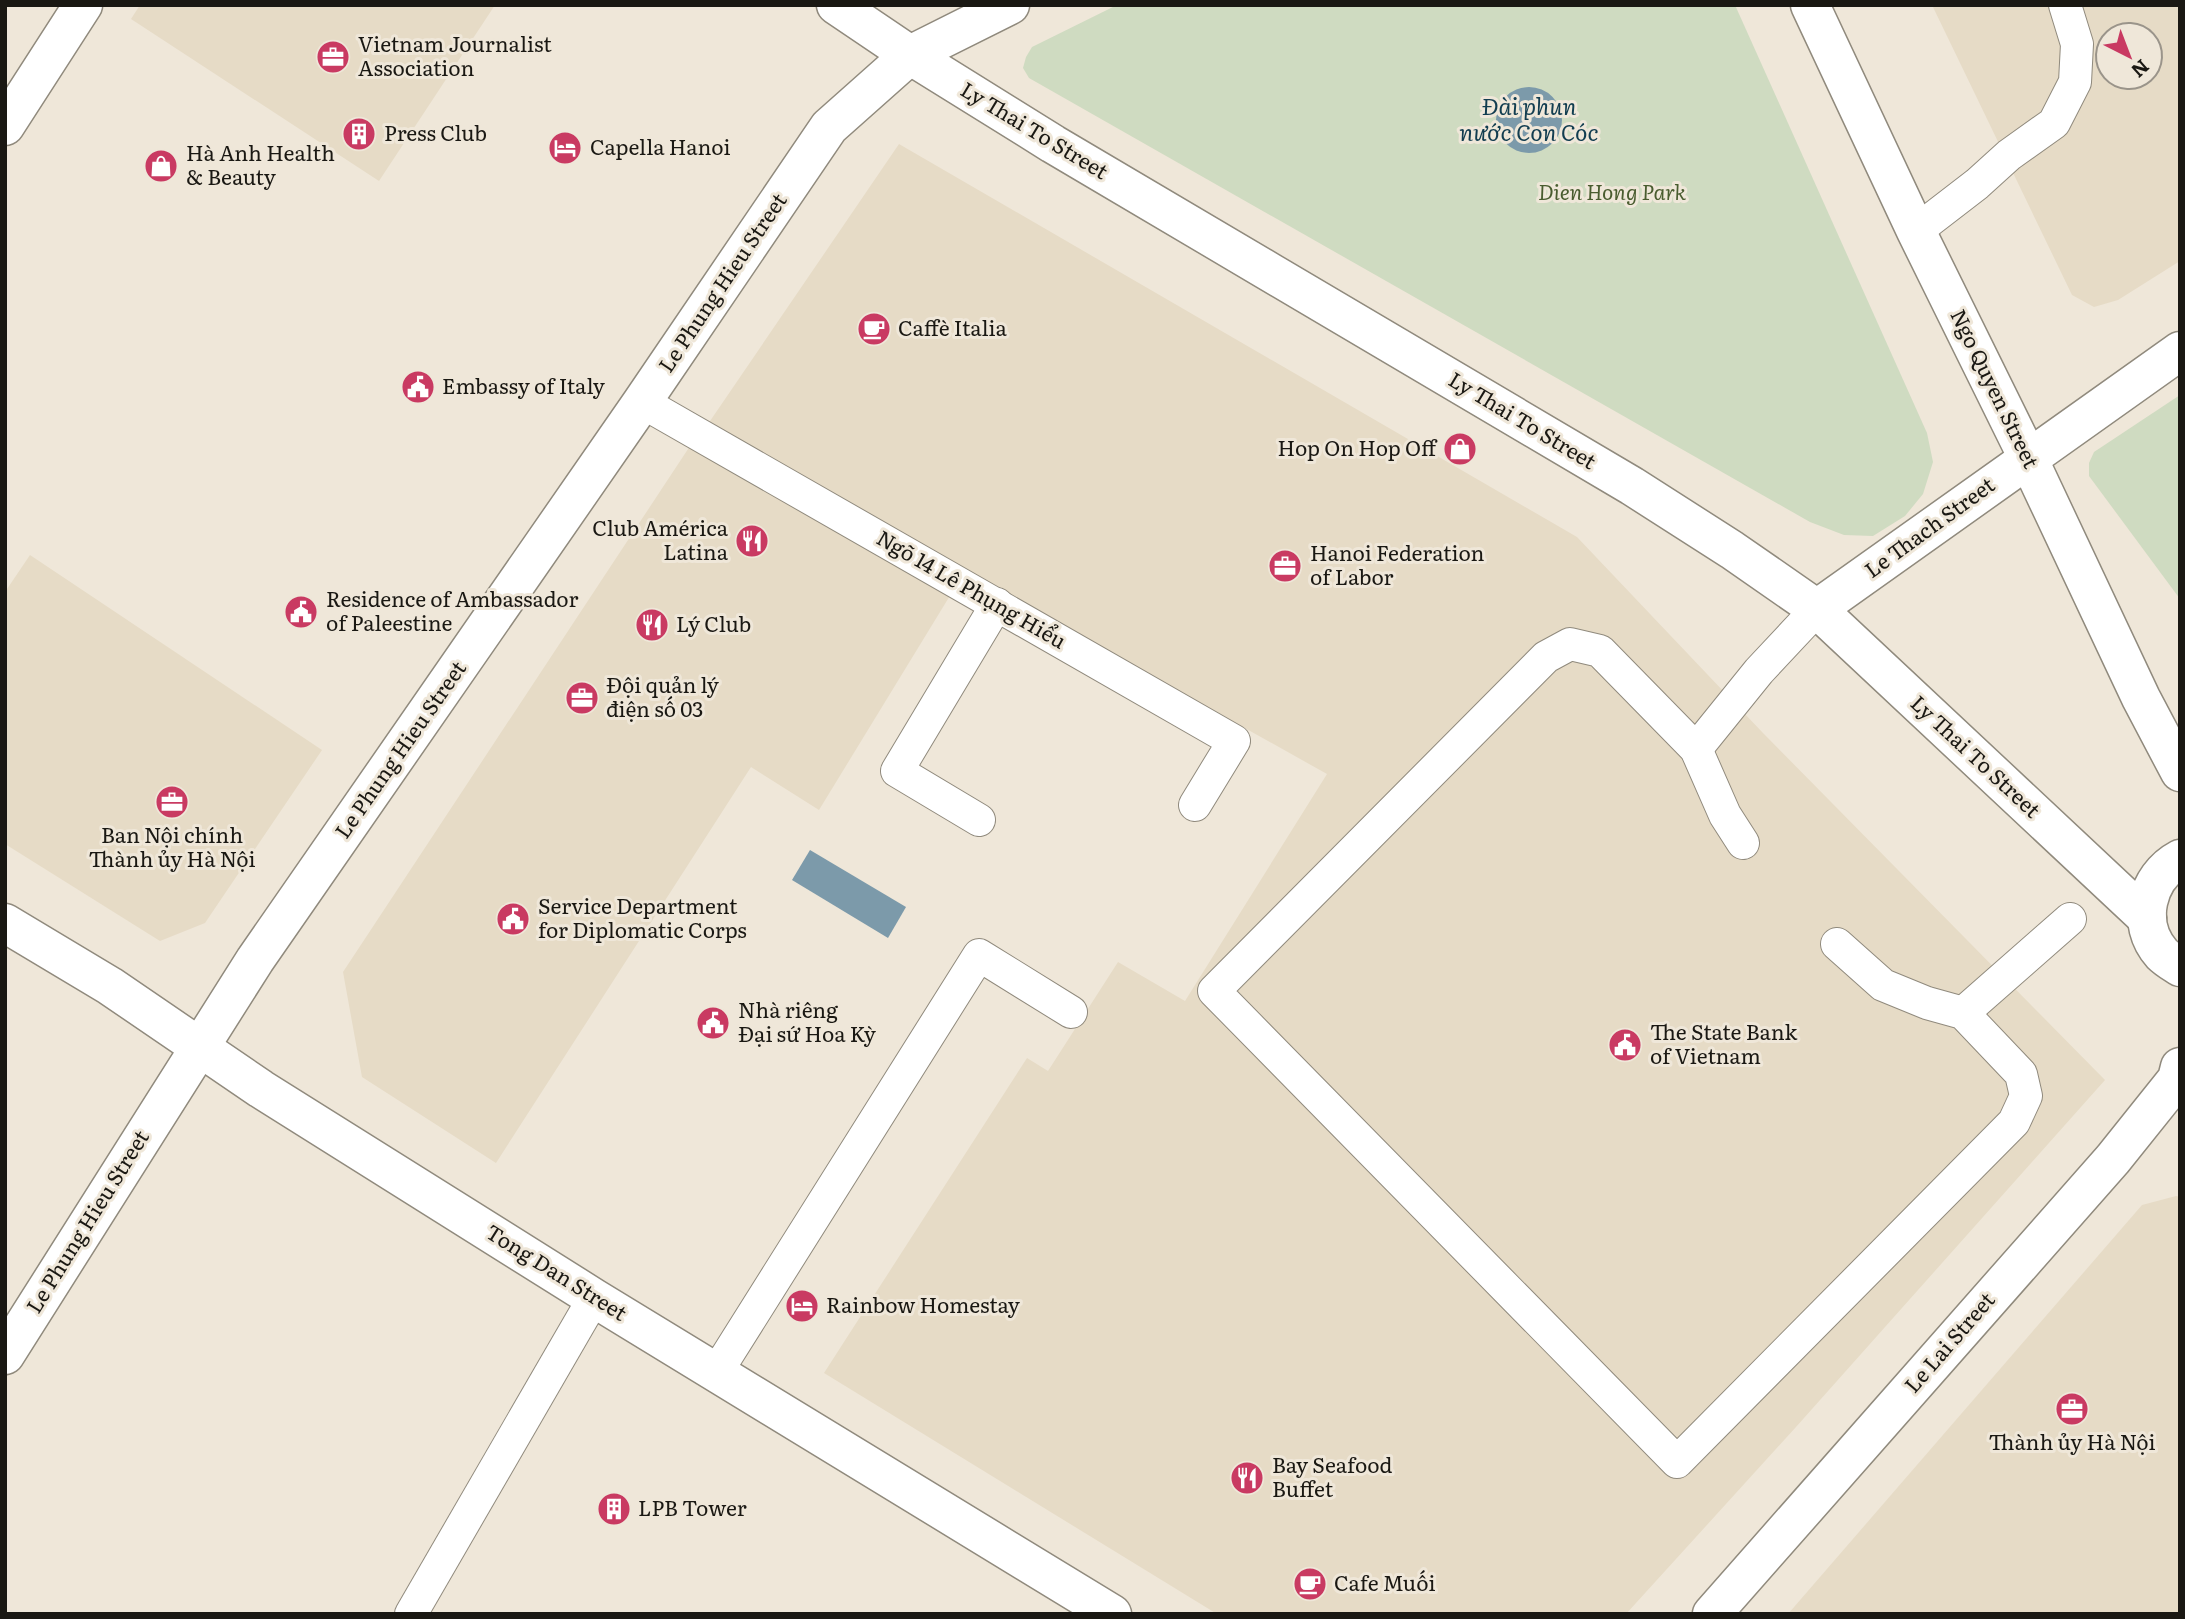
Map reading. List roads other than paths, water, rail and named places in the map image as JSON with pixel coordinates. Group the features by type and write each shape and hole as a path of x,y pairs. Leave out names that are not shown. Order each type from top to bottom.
{"street":[{"path":"5,125 83,5"},
{"name":"Ly Thai To Street","path":"836,5 1053,144 1632,486 1817,609 2147,918"},
{"name":"Le Phung Hieu Street","path":"5,1354 255,960 829,127 911,55 1010,5"},
{"name":"Ngo Quyen Street","path":"1811,5 1916,231 2028,458 2141,698 2180,772"},
{"name":"Le Thach Street","path":"1817,609 2180,351"},
{"path":"2180,859 2170,864 2156,879 2148,898 2147,918 2152,939 2163,955 2180,967"},
{"name":"Tong Dan Street","path":"5,923 110,986 261,1089 594,1298 1112,1614"},
{"name":"Le Lai Street","path":"1712,1614 2113,1158 2177,1079 2180,1067"}],"lane":[{"path":"1916,231 2054,122 2075,82 2077,44 2065,5"},
{"name":"Ngõ 14 Lê Phụng Hiểu","path":"642,402 1234,741 1195,805"},
{"path":"979,820 897,771 997,604"},
{"path":"1696,749 1759,671 1817,609"},
{"path":"1743,843 1725,815 1696,749 1600,651 1570,644 1546,657 1214,991 1677,1462 2014,1122 2026,1096 2021,1074 1963,1013 1927,1003 1883,985 1837,944"},
{"path":"1963,1013 2070,919"},
{"path":"716,1373 978,955 1070,1012"},
{"path":"411,1614 594,1298"}],"water":[{"name":"Đài phun nước Con Cóc","path":"1529,87 1542,90 1552,97 1559,107 1562,120 1559,133 1552,143 1542,150 1529,153 1516,150 1506,143 1499,133 1496,120 1499,107 1506,97 1516,90"},
{"path":"810,850 906,907 888,938 792,880"}],"place":[{"name":"Vietnam Journalist Association","path":"333,57"},
{"name":"Press Club","path":"359,134"},
{"name":"Capella Hanoi","path":"565,148"},
{"name":"Hà Anh Health & Beauty","path":"161,166"},
{"name":"Caffè Italia","path":"874,329"},
{"name":"Embassy of Italy","path":"418,387"},
{"name":"Hop On Hop Off","path":"1460,449"},
{"name":"Club América Latina","path":"752,541"},
{"name":"Hanoi Federation of Labor","path":"1285,566"},
{"name":"Residence of Ambassador of Paleestine","path":"301,612"},
{"name":"Lý Club","path":"652,625"},
{"name":"Đội quản lý điện số 03","path":"582,698"},
{"name":"Ban Nội chính Thành ủy Hà Nội","path":"172,802"},
{"name":"Service Department for Diplomatic Corps","path":"513,919"},
{"name":"Nhà riêng Đại sứ Hoa Kỳ","path":"713,1023"},
{"name":"The State Bank of Vietnam","path":"1625,1045"},
{"name":"Rainbow Homestay","path":"802,1306"},
{"name":"Thành ủy Hà Nội","path":"2072,1409"},
{"name":"Bay Seafood Buffet","path":"1247,1478"},
{"name":"LPB Tower","path":"614,1509"},
{"name":"Cafe Muối","path":"1310,1584"}],"park label":[{"name":"Dien Hong Park","path":"1612,193"}]}
